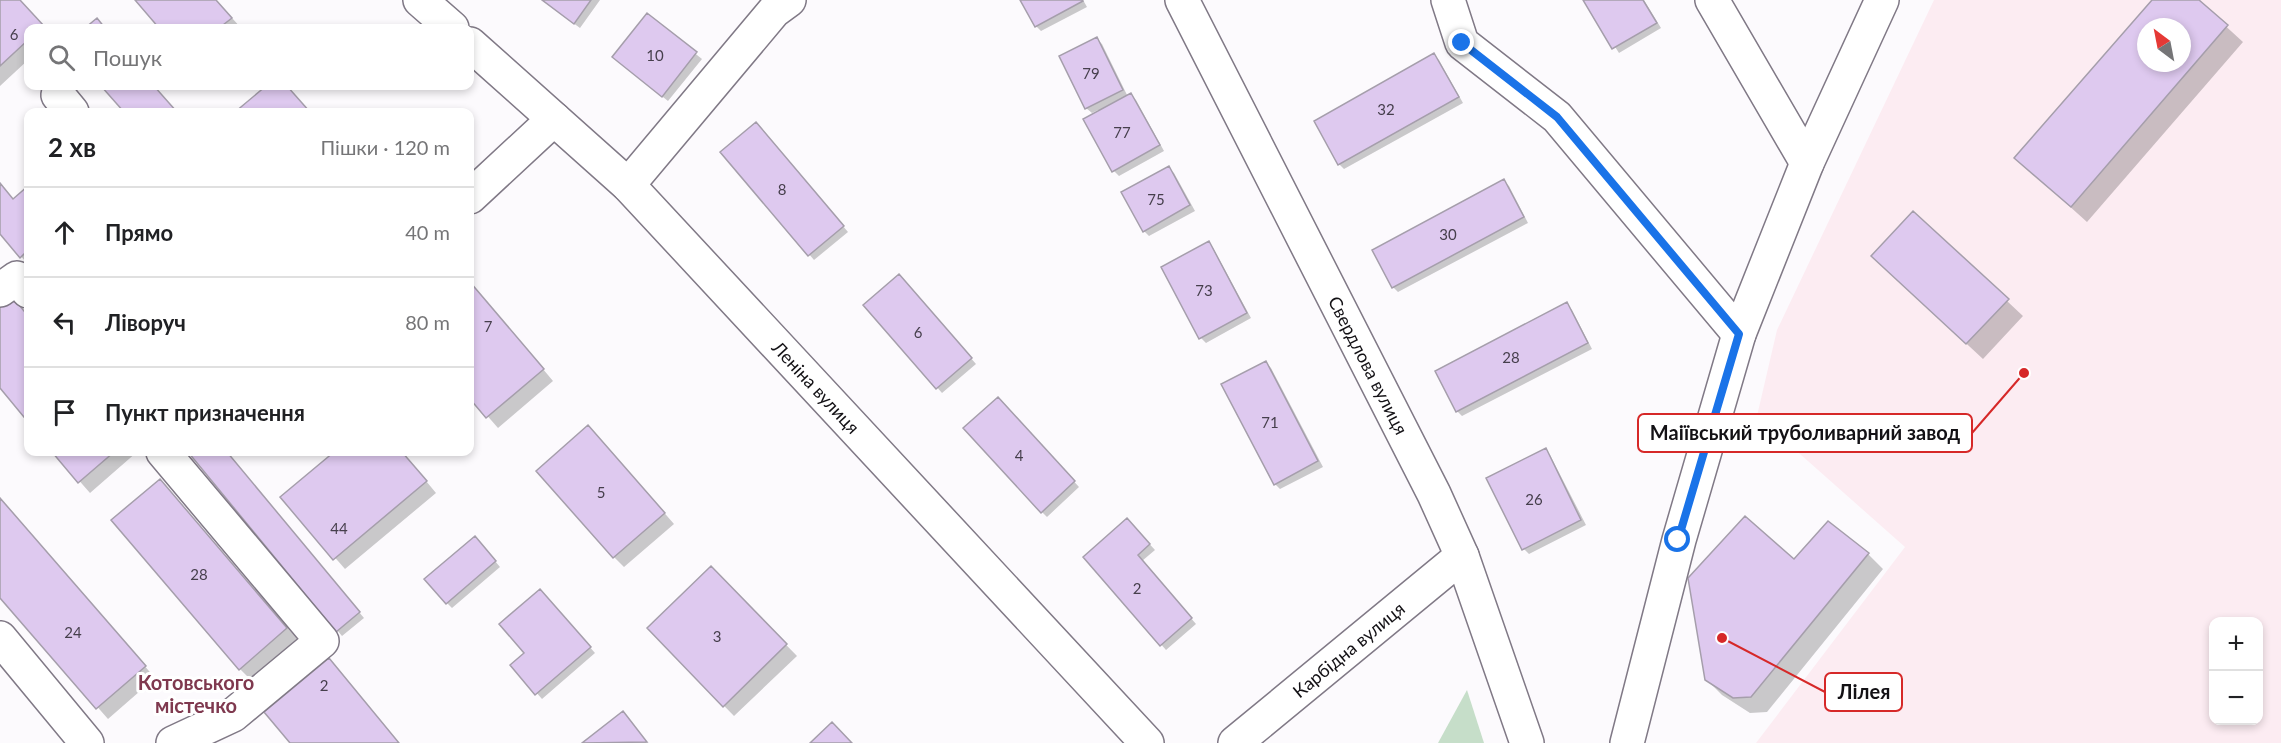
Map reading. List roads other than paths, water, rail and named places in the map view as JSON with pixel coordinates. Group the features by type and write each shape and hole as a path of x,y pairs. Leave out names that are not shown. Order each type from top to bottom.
{"street":[{"path":"420,0 447,24"},
{"path":"628,185 774,10 789,0"},
{"name":"Свердлова вулиця","path":"1182,0 1428,483 1462,556 1527,743"},
{"path":"1448,0 1462,43 1557,117 1739,334"},
{"path":"1712,0 1807,163"},
{"path":"1627,743 1678,540 1739,334 1807,163 1882,0"},
{"name":"Леніна вулиця","path":"474,48 628,185 1148,743"},
{"path":"474,193 554,119"},
{"path":"166,456 322,641 233,715 224,734 173,743"},
{"name":"Карбідна вулиця","path":"1235,743 1462,556"},
{"path":"0,638 87,743"}],"place":[{"name":"Маіївський труболиварний завод","path":"2024,373"},
{"name":"Лілея","path":"1722,638"}],"district":[{"name":"Котовського містечко","path":"196,694"}]}
